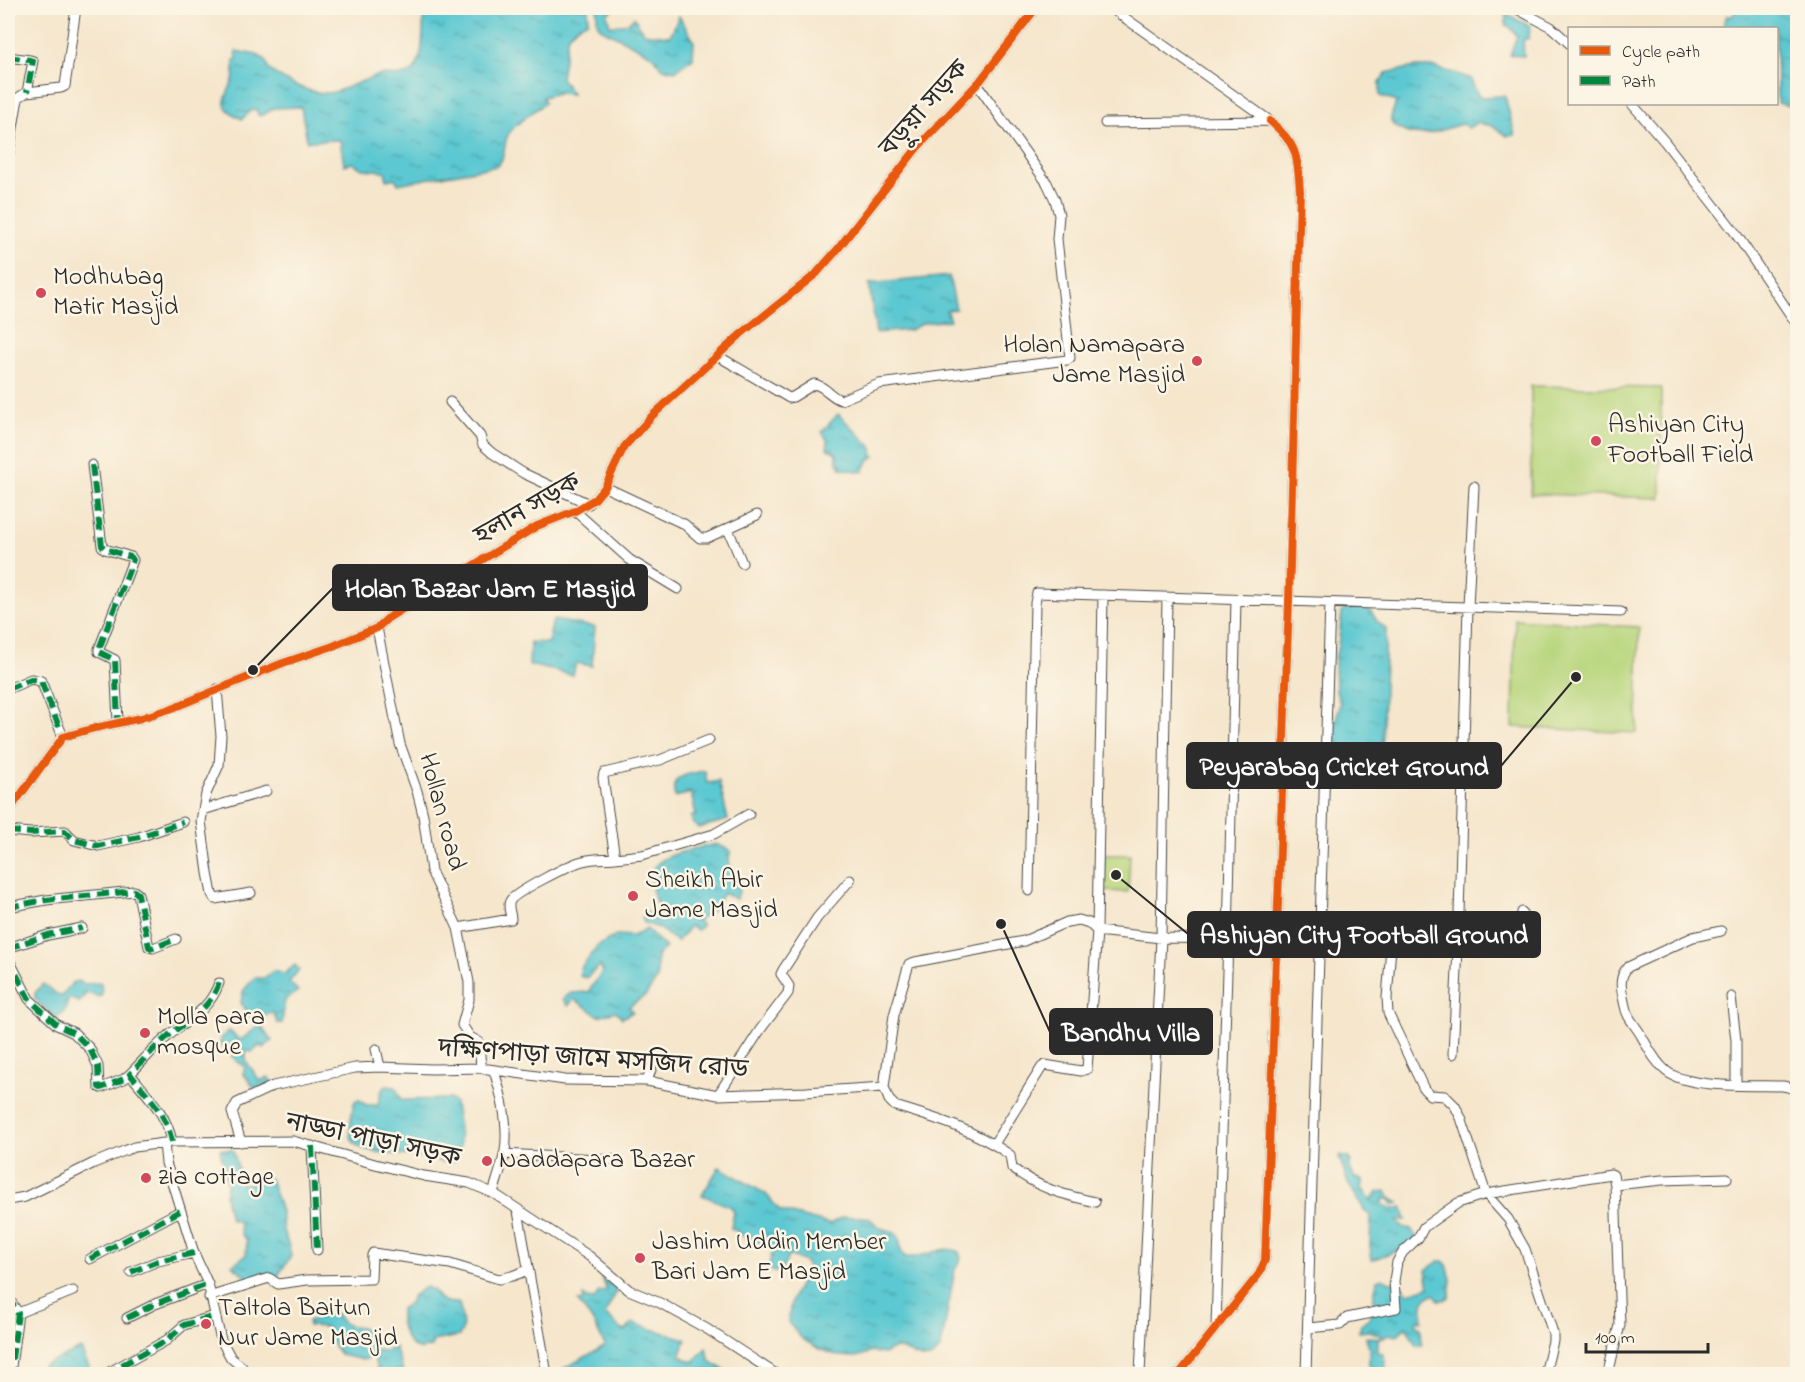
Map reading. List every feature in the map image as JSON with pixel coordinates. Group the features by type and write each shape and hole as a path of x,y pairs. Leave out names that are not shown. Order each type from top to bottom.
{"street":[{"path":"8,157 18,98 27,92 65,86 76,8"},
{"name":"বড়ুয়া সড়ক","path":"847,239 916,148 977,84 1036,8"},
{"path":"1111,8 1283,131 1294,150 1300,191 1289,601 1265,1260 1259,1274 1179,1374"},
{"path":"1515,8 1551,27 1568,43"},
{"path":"8,57 33,62 27,92"},
{"path":"718,356 789,398 814,384 841,400 879,384 1070,358 1057,239 1060,227 1059,215 1055,200 1047,183 977,84"},
{"path":"1633,105 1665,142 1734,231 1797,326"},
{"path":"1105,123 1270,121"},
{"name":"হলান সড়ক","path":"63,737 170,709 377,628 388,618 537,526 589,504 605,487 630,440 666,403 741,334 816,274 847,239"},
{"path":"450,402 480,436 483,446 492,453 523,473 589,504"},
{"path":"92,465 102,546 133,560 99,649 99,652 115,660 118,722"},
{"path":"1453,1054 1474,486"},
{"path":"605,487 684,524 700,538 707,538 757,515"},
{"path":"575,511 630,560 678,589"},
{"path":"728,529 742,563"},
{"path":"1029,891 1037,593 1621,612"},
{"path":"994,1144 1042,1066 1081,1071 1087,1069 1097,931 1103,595"},
{"path":"1140,1374 1161,938 1167,598"},
{"path":"1216,1327 1236,600"},
{"path":"1306,1374 1330,603"},
{"name":"Hollan road","path":"377,628 400,744 423,815 431,871 458,928 469,982 469,999 462,1025 470,1036 479,1042 481,1068"},
{"path":"8,689 31,679 41,681 63,737 8,812"},
{"path":"217,689 221,736 219,765 206,794 201,821 212,894 215,899 250,893"},
{"path":"615,858 604,773 660,760 709,740"},
{"path":"203,810 266,791"},
{"path":"458,928 511,919 510,899 566,866 585,860 642,855 714,834 749,814"},
{"path":"8,831 31,833 65,831 74,840 98,846 140,837 183,822"},
{"path":"718,1095 760,1030 788,993 789,986 782,976 783,970 817,918 850,880"},
{"path":"8,907 46,900 134,891 138,894 150,947 153,948 176,939"},
{"path":"1095,1202 1047,1190 1026,1179 1012,1168 1010,1155 994,1144 950,1123 895,1106 889,1100 884,1087 894,1015 909,964 1023,941 1067,922 1079,920 1089,923 1097,931 1161,938 1512,950 1521,947 1522,912"},
{"path":"8,948 48,935 82,928"},
{"path":"1722,931 1693,937 1628,967 1622,973 1621,984 1627,1017 1641,1035 1648,1051 1667,1072 1692,1082 1783,1086 1797,1089"},
{"path":"1391,947 1388,1013 1426,1093 1445,1096 1455,1106 1486,1194 1508,1219 1525,1249 1553,1333 1545,1374"},
{"path":"8,958 29,999 57,1025 74,1033 90,1049 98,1066 99,1087 101,1088 124,1079 167,1037 205,1007 214,997 219,983"},
{"path":"1731,997 1736,1040 1736,1084"},
{"path":"376,1049 380,1067"},
{"path":"647,1081 652,1067"},
{"name":"দক্ষিণপাড়া জামে মসজিদ রোড","path":"241,1142 232,1112 237,1103 273,1086 355,1068 481,1068 565,1080 647,1081 718,1095 884,1087"},
{"path":"493,1193 506,1139 502,1095 494,1071"},
{"path":"129,1074 160,1111 170,1128 166,1163 180,1211 194,1253 208,1284 209,1297 221,1340 231,1358 242,1367 246,1374"},
{"name":"নাড্ডা পাড়া সড়ক","path":"8,1200 25,1197 94,1163 134,1147 168,1142 293,1141 414,1174 469,1183 493,1193 589,1256 629,1290 660,1303 707,1329 776,1374"},
{"path":"312,1146 317,1250"},
{"path":"504,1154 616,1160"},
{"path":"1308,1328 1340,1324 1347,1318 1396,1308 1394,1281 1397,1262 1403,1252 1418,1238 1424,1227 1458,1203 1486,1194 1611,1174 1615,1185 1620,1325 1608,1374"},
{"path":"1615,1185 1662,1180 1727,1178"},
{"path":"518,1210 547,1374"},
{"path":"90,1258 180,1211"},
{"path":"130,1272 159,1261 194,1253"},
{"path":"209,1297 268,1278 278,1284 307,1280 371,1279 373,1253 450,1264 498,1279 528,1270"},
{"path":"127,1318 155,1304 208,1284"},
{"path":"18,1313 73,1292"},
{"path":"8,1297 18,1313 10,1374"},
{"path":"106,1374 167,1340 184,1325 215,1316"}],"green space":[{"name":"Ashiyan City Football Field","path":"1531,386 1661,388 1661,498 1531,494"},
{"path":"1515,619 1639,627 1637,733 1513,727"},
{"path":"1104,855 1130,855 1128,892 1103,891"}],"water":[{"path":"420,8 588,8 588,21 568,35 561,78 572,94 558,93 543,97 545,103 520,122 508,135 502,159 497,166 398,184 395,178 387,180 385,171 363,169 352,163 344,165 340,140 307,141 301,107 274,108 261,116 258,115 257,110 252,110 242,119 228,111 225,99 234,78 236,51 257,55 266,60 268,69 281,78 296,86 320,93 334,92 381,75 402,76 413,71 420,59 421,51 424,12"},
{"path":"597,8 615,8 607,14 610,26 628,23 634,17 644,33 670,36 679,16 694,41 693,58 675,71 662,68 652,55 600,28 597,22"},
{"path":"1739,8 1797,8 1797,108 1778,103 1778,27 1723,27 1727,15 1731,17"},
{"path":"1506,14 1530,26 1529,38 1523,40 1524,56 1510,55 1517,36 1506,25"},
{"path":"1415,67 1434,67 1470,78 1479,97 1505,96 1515,135 1507,136 1493,126 1477,123 1468,128 1462,124 1424,134 1409,133 1396,127 1392,124 1391,119 1396,102 1380,96 1380,83 1386,73"},
{"path":"949,276 956,309 946,310 950,320 923,323 910,330 876,333 869,284"},
{"path":"838,414 873,448 872,455 875,456 868,461 863,472 840,468 841,464 837,463 837,455 827,449 828,441 822,432"},
{"path":"1354,607 1370,610 1386,629 1381,782 1340,778 1331,757 1337,749 1334,728 1340,703 1336,690 1335,658 1342,612"},
{"path":"553,620 595,627 592,666 576,663 573,675 529,665 530,642 548,643"},
{"path":"705,771 707,783 719,781 728,820 699,828 693,824 691,817 696,815 691,793 675,797 674,784 681,777"},
{"path":"716,844 731,851 730,864 739,886 736,899 723,893 716,905 722,909 720,914 713,909 698,921 702,926 697,930 690,926 677,942 659,928 644,923 642,917 648,912 659,912 651,884 653,868 659,862 678,853"},
{"path":"647,929 666,948 657,955 657,979 646,995 629,1007 633,1012 622,1018 616,1011 599,1016 574,999 568,1006 563,999 571,993 588,992 603,971 600,966 586,978 580,976 581,968 596,947 616,935 633,936"},
{"path":"295,965 299,970 289,982 298,991 285,1000 282,1023 277,1023 274,1013 266,1014 263,1019 252,1018 241,1003 243,991 254,978 264,978 273,971 284,974"},
{"path":"77,981 85,984 101,983 102,995 100,997 87,993 79,1002 69,998 64,1012 56,1018 35,999 35,993 43,984 61,997 72,983"},
{"path":"260,1025 272,1041 263,1048 260,1046 252,1052 246,1051 246,1061 260,1081 268,1077 273,1083 255,1089 243,1073 245,1067 238,1063 220,1043 222,1037 229,1031 236,1036 236,1039 242,1039"},
{"path":"385,1086 395,1087 402,1100 450,1099 455,1103 460,1146 455,1160 450,1163 380,1153 364,1149 353,1141 350,1128 354,1103 360,1100 366,1105 378,1105"},
{"path":"220,1149 233,1150 243,1185 269,1178 271,1181 291,1256 275,1280 268,1274 260,1274 250,1279 232,1265 246,1255 247,1240 241,1234 239,1222 230,1219 225,1196 227,1185"},
{"path":"1339,1156 1349,1158 1351,1162 1348,1164 1355,1179 1363,1181 1361,1187 1371,1201 1378,1192 1386,1191 1389,1197 1399,1203 1393,1204 1389,1199 1383,1199 1383,1205 1394,1209 1402,1207 1406,1220 1397,1221 1402,1227 1411,1229 1417,1238 1406,1247 1372,1260 1371,1216 1365,1211 1348,1183"},
{"path":"719,1167 766,1194 780,1211 829,1224 844,1217 869,1218 880,1228 892,1231 899,1237 901,1251 905,1257 946,1249 959,1252 961,1259 955,1269 941,1347 936,1354 925,1359 895,1348 884,1354 872,1352 856,1357 839,1356 819,1349 802,1339 788,1322 790,1307 807,1265 789,1255 781,1272 774,1272 768,1268 773,1250 766,1244 745,1238 731,1228 734,1212 731,1207 702,1195"},
{"path":"1439,1261 1447,1265 1451,1279 1450,1297 1439,1300 1434,1294 1424,1301 1422,1321 1417,1320 1416,1325 1421,1327 1422,1345 1416,1345 1406,1326 1397,1336 1388,1334 1384,1337 1369,1331 1359,1332 1361,1324 1370,1318 1377,1280 1382,1278 1390,1282 1397,1281 1408,1293 1429,1287 1426,1270"},
{"path":"601,1275 617,1291 605,1314 621,1329 626,1331 632,1323 686,1339 680,1356 693,1362 706,1348 710,1361 730,1374 562,1374 563,1369 605,1346 594,1323 578,1302 583,1301 583,1296 594,1300 599,1292 607,1291"},
{"path":"425,1287 433,1290 443,1301 459,1303 463,1325 459,1336 432,1341 432,1347 420,1349 413,1347 406,1338 400,1321 400,1310 410,1302 411,1297"},
{"path":"335,1312 345,1324 362,1327 370,1338 373,1338 374,1350 387,1351 395,1347 404,1374 379,1374 373,1356 363,1360 341,1355 331,1342 327,1327 309,1326 308,1321"},
{"path":"1366,1337 1381,1338 1378,1341 1378,1352 1384,1355 1387,1370 1391,1371 1383,1372 1369,1366 1369,1347"},
{"path":"81,1349 92,1374 46,1374 42,1366"}],"marked path":[{"path":"8,57 33,61 27,92"},
{"path":"92,465 102,546 131,557 133,560 99,649 99,652 115,660 118,722"},
{"path":"8,689 31,679 41,681 63,737"},
{"path":"8,831 31,833 65,831 74,840 98,846 139,837 183,822"},
{"path":"8,907 46,900 134,891 138,894 149,947 153,948 176,939"},
{"path":"8,948 48,935 82,928"},
{"path":"8,958 29,999 57,1025 74,1033 90,1049 98,1066 99,1087 124,1079 130,1074"},
{"path":"172,1142 161,1114 130,1074 162,1041 204,1008 219,983"},
{"path":"312,1146 317,1250"},
{"path":"90,1259 180,1211"},
{"path":"131,1272 158,1261 194,1253"},
{"path":"127,1318 155,1304 208,1284"},
{"path":"8,1297 18,1313 10,1374"},
{"path":"106,1374 167,1340 184,1325 215,1316"}],"cycle path":[{"path":"8,812 63,737 170,709 377,628 388,618 537,526 575,511 595,499 605,487 624,447 652,416 741,334 816,274 917,148 980,81 1036,8"},
{"path":"1179,1374 1259,1274 1265,1260 1289,601 1300,191 1294,151 1286,137 1270,121"}],"place":[{"name":"Modhubag Matir Masjid","path":"41,293"},
{"name":"Holan Namapara Jame Masjid","path":"1197,361"},
{"name":"Ashiyan City Football Field","path":"1596,441"},
{"name":"Holan Bazar Jam E Masjid","path":"253,670"},
{"name":"Peyarabag Cricket Ground","path":"1576,677"},
{"name":"Ashiyan City Football Ground","path":"1116,875"},
{"name":"Sheikh Abir Jame Masjid","path":"633,896"},
{"name":"Bandhu Villa","path":"1001,924"},
{"name":"Molla para mosque","path":"145,1033"},
{"name":"Naddapara Bazar","path":"487,1161"},
{"name":"zia cottage","path":"146,1178"},
{"name":"Jashim Uddin Member Bari Jam E Masjid","path":"640,1258"},
{"name":"Taltola Baitun Nur Jame Masjid","path":"206,1324"}]}
